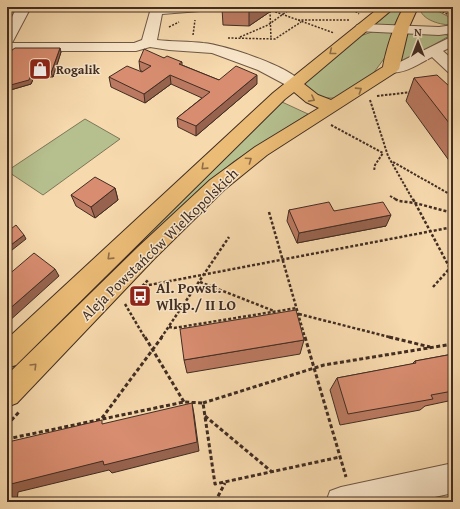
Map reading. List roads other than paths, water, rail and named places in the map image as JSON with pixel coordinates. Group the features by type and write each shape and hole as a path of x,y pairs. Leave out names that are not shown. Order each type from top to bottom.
{"main road":[{"name":"Aleja Powstańców Wielkopolskich","path":"7,356 359,21 388,7"},
{"path":"391,69 391,60 396,50 402,23 411,7"},
{"name":"Aleja Powstańców Wielkopolskich","path":"7,394 146,253 217,185 262,151 332,115 391,69"},
{"path":"294,83 301,92 332,115"}],"street":[{"path":"7,40 24,7"},
{"path":"149,42 156,11 200,7"},
{"path":"411,7 430,21 452,30"},
{"path":"359,21 400,30 452,30"},
{"path":"391,69 402,67 437,53 452,30"},
{"path":"7,47 136,47 149,42 161,46 192,46 223,50 286,77 294,83"},
{"path":"437,53 453,69"},
{"path":"347,501 453,478"}],"place":[{"name":"Rogalik","path":"40,69"},
{"name":"Al. Powst. Wlkp./ II LO","path":"140,296"}]}
